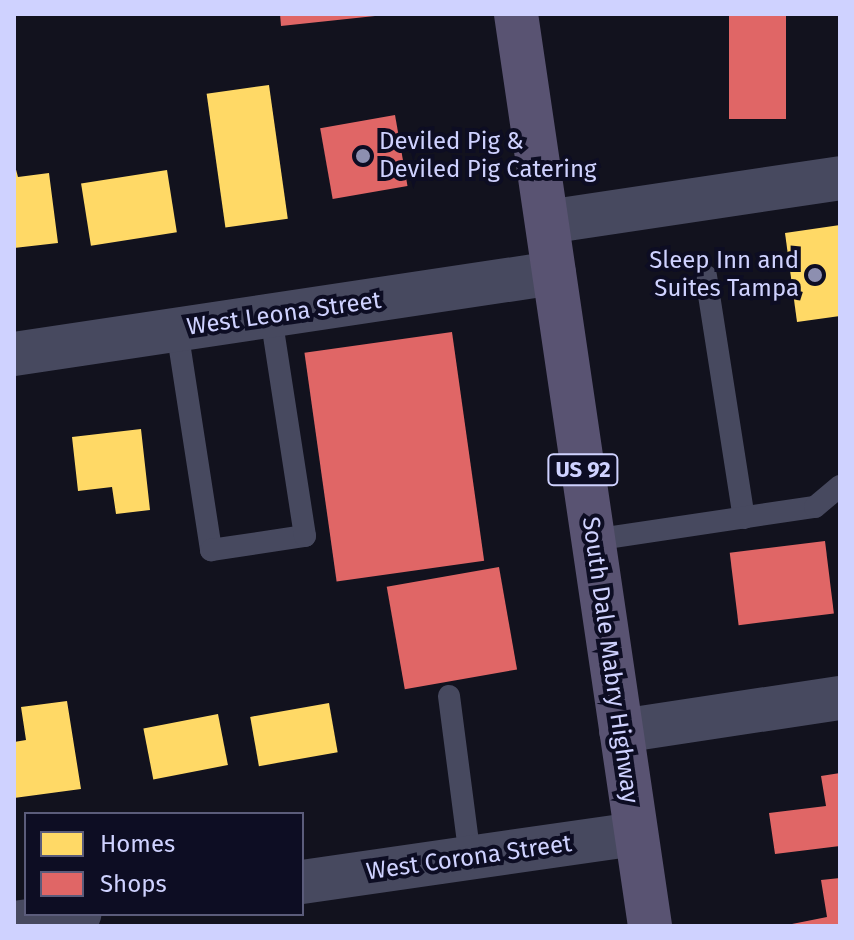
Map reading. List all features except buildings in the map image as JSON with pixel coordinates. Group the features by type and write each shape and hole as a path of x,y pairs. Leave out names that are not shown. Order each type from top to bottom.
{"main road":[{"name":"South Dale Mabry Highway","path":"516,14 650,926"}],"street":[{"path":"547,222 840,178"},
{"name":"West Leona Street","path":"14,354 554,273"},
{"path":"621,731 840,698"},
{"name":"West Corona Street","path":"304,882 636,834"},
{"path":"14,923 65,916"}],"lane":[{"path":"706,276 744,518"},
{"path":"177,330 211,550 305,536 271,316"},
{"path":"593,540 815,507 840,486"},
{"path":"449,696 470,858"}],"place":[{"name":"Deviled Pig & Deviled Pig Catering","path":"363,156"},
{"name":"Sleep Inn and Suites Tampa","path":"815,275"}]}
